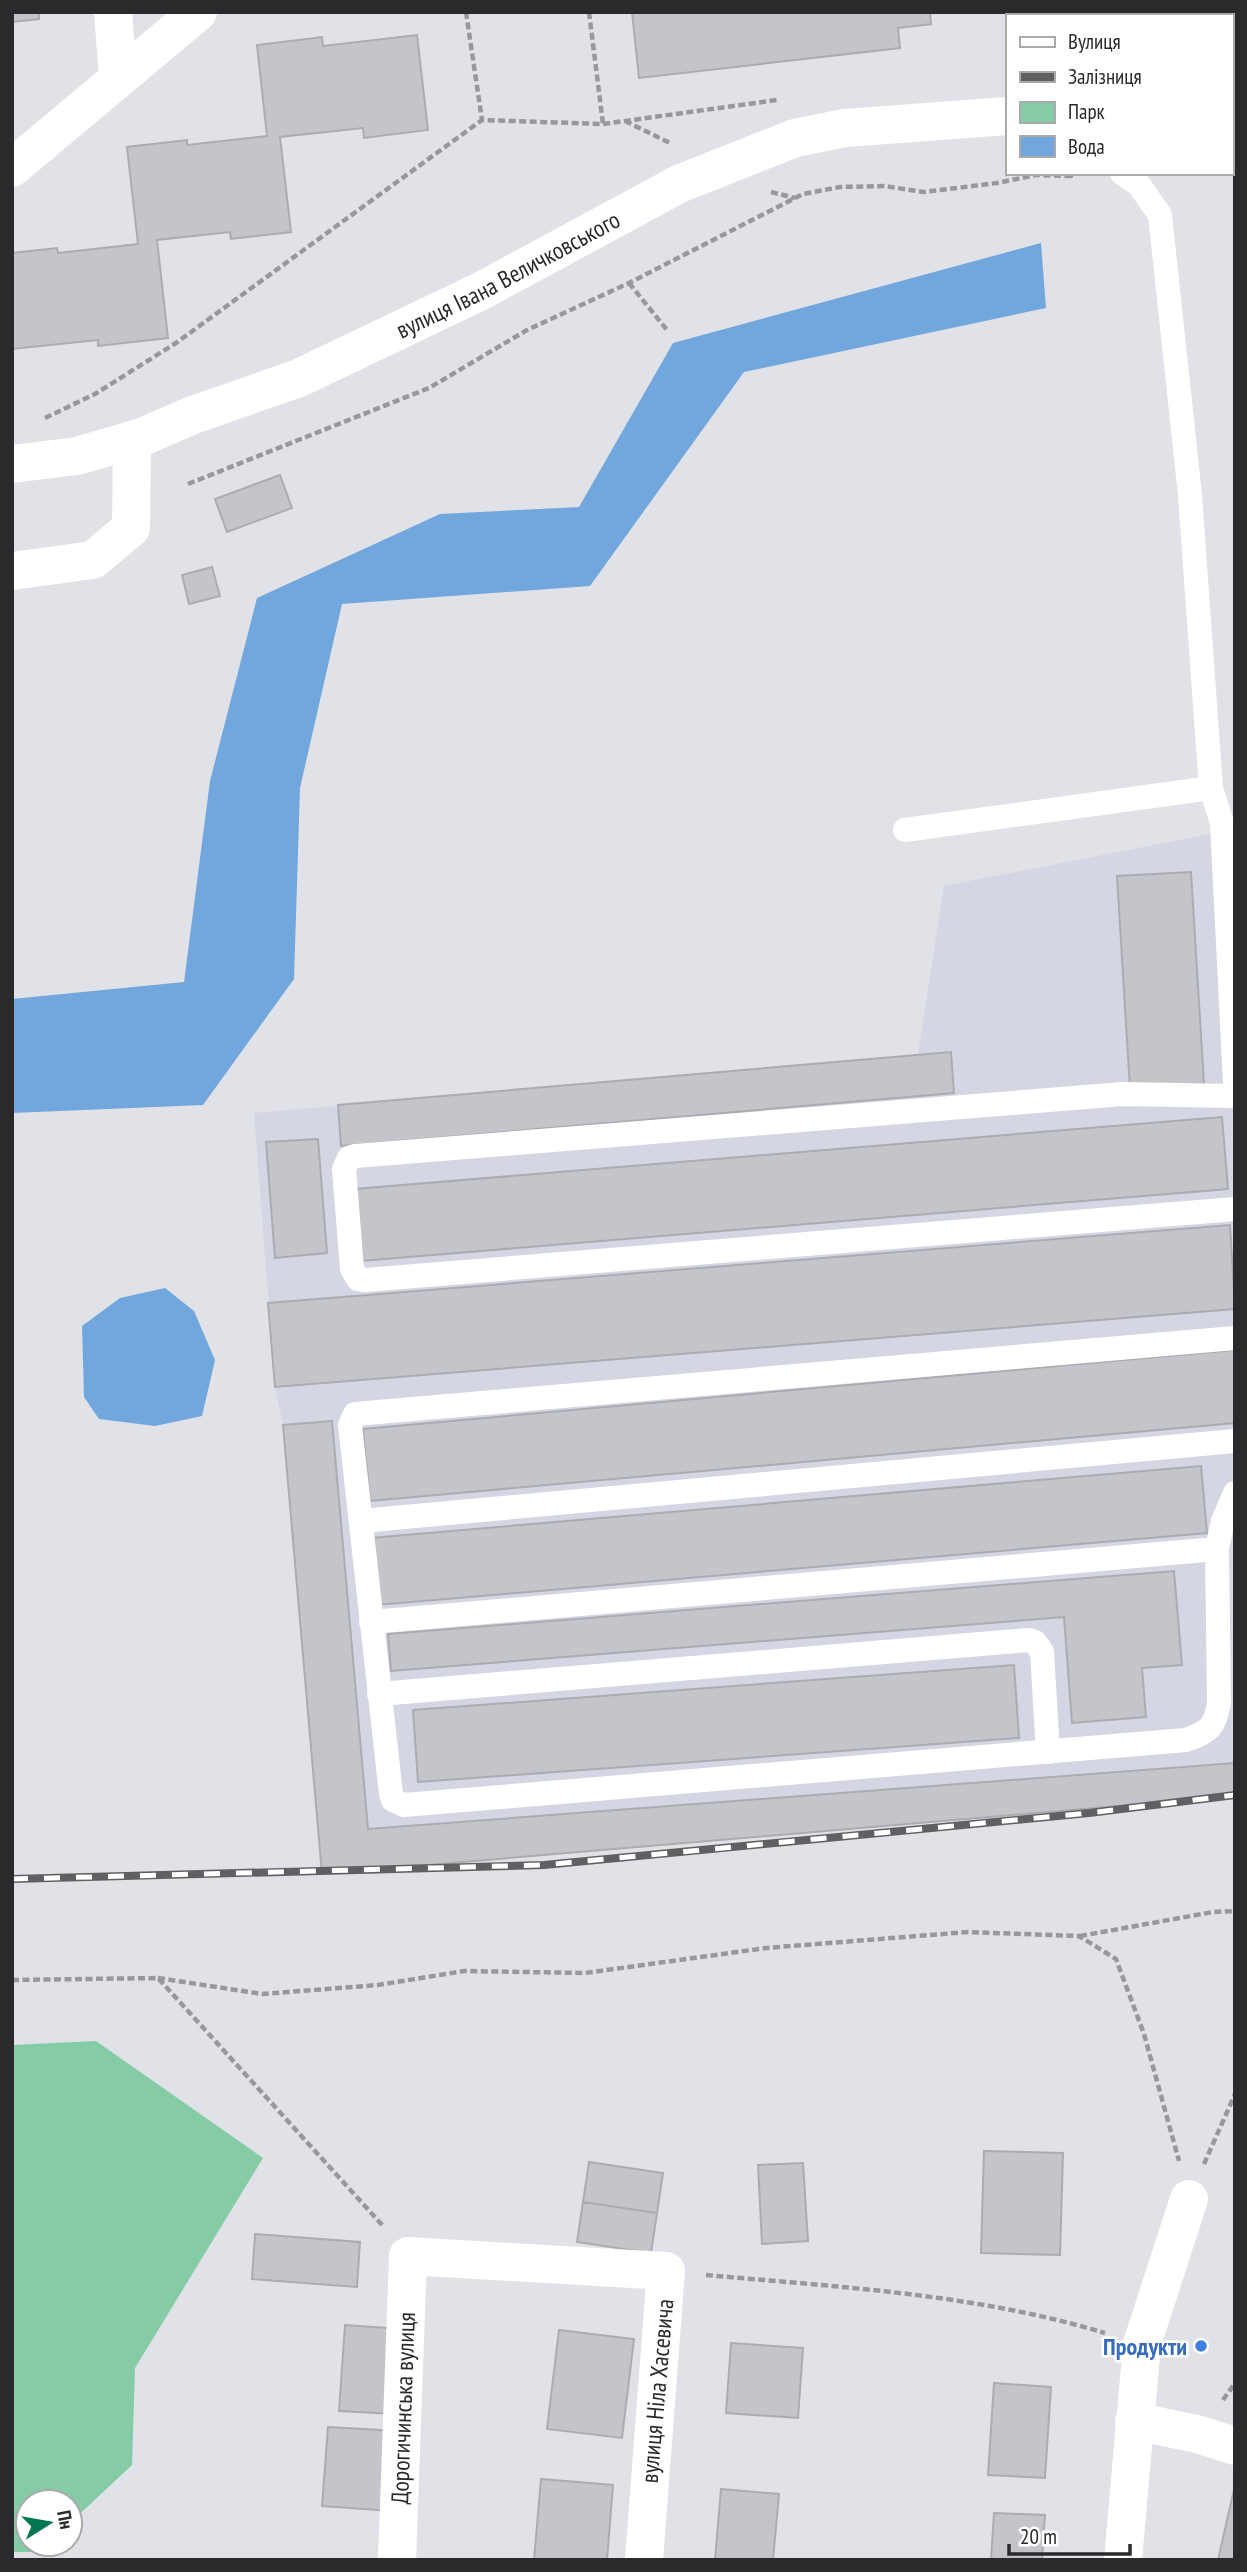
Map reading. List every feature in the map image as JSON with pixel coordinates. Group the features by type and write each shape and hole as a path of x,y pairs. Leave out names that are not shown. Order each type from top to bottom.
{"street":[{"path":"113,12 118,79"},
{"path":"12,167 198,12"},
{"name":"вулиця Івана Величковського","path":"12,464 77,456 131,440 299,378 481,291 679,184 795,138 845,128 1006,116"},
{"path":"12,570 93,561 131,528 131,440"},
{"path":"1123,2560 1142,2344 1189,2199"},
{"name":"вулиця Ніла Хасевича","path":"408,2256 666,2271 643,2560"},
{"name":"Дорогичинська вулиця","path":"397,2560 408,2256"},
{"path":"1134,2421 1198,2434 1235,2446"}],"lane":[{"path":"1125,175 1139,185 1160,215 1190,495 1211,788 1222,822 1235,1083"},
{"path":"905,830 1211,788"},
{"path":"1235,1096 1123,1094 355,1156 349,1158 344,1169 352,1269 359,1279 365,1280 1235,1209"},
{"path":"1235,1338 355,1414 350,1425 393,1800 404,1805 1186,1740 1204,1734 1216,1721 1219,1703 1217,1549 1223,1521 1235,1493"},
{"path":"361,1521 1235,1441"},
{"path":"371,1622 1217,1549"},
{"path":"379,1694 1029,1640 1035,1642 1042,1651 1048,1752"}],"path":[{"path":"467,12 482,120"},
{"path":"589,12 603,124"},
{"path":"45,418 95,394 176,343 482,120 603,124 784,99"},
{"path":"624,121 680,147"},
{"path":"188,484 429,388 527,330 629,283 803,194 840,187 884,186 923,192 997,183 1036,175 1071,175"},
{"path":"629,283 667,330"},
{"path":"12,1980 158,1978 262,1994 378,1985 464,1971 585,1973 766,1948 968,1932 1079,1936 1213,1912 1235,1911"},
{"path":"1079,1936 1116,1959 1144,2034 1189,2199"},
{"path":"158,1978 373,2213 408,2256"},
{"path":"1189,2199 1235,2094"},
{"path":"666,2271 921,2295 1062,2319 1142,2344"}],"shaded area":[{"path":"1235,12 1235,77 1233,14 1114,14"},
{"path":"1235,829 1235,1796 322,1874 283,1425 275,1387 254,1113 918,1055 944,886"}],"green space":[{"path":"96,2041 263,2158 135,2368 132,2465 84,2510 84,2488 14,2488 14,2552 12,2552 12,2045"}],"water":[{"path":"1041,243 1046,308 744,372 590,586 342,604 300,788 294,979 203,1105 12,1113 12,999 184,982 210,781 257,598 440,514 579,507 673,343"},
{"path":"165,1288 194,1311 215,1360 202,1416 155,1426 99,1419 84,1397 82,1326 120,1298"}],"building":[{"path":"12,12 39,12 39,19 12,22"},
{"path":"632,12 930,12 931,24 898,28 900,48 639,78"},
{"path":"417,35 428,130 364,138 363,128 280,137 291,232 231,239 230,232 157,240 168,338 98,346 98,340 12,349 12,253 57,248 58,253 138,244 127,147 187,140 187,145 267,136 257,45 322,37 323,46"},
{"path":"280,475 292,508 227,532 215,499"},
{"path":"212,567 220,596 189,604 182,575"},
{"path":"1191,872 1204,1084 1130,1089 1117,876"},
{"path":"951,1052 954,1093 341,1146 338,1105"},
{"path":"1222,1117 1228,1189 361,1261 355,1189"},
{"path":"318,1139 327,1253 275,1258 266,1142"},
{"path":"1230,1225 1235,1309 275,1387 268,1303"},
{"path":"1235,1350 1235,1423 370,1501 363,1429"},
{"path":"332,1421 368,1829 1235,1763 1235,1796 322,1874 283,1425"},
{"path":"1201,1466 1207,1533 377,1605 371,1538"},
{"path":"1174,1571 1182,1665 1142,1668 1146,1717 1072,1723 1064,1617 391,1671 388,1634"},
{"path":"1014,1665 1019,1738 418,1782 413,1710"},
{"path":"984,2151 1063,2153 1060,2255 981,2253"},
{"path":"589,2162 663,2173 657,2213 583,2202"},
{"path":"803,2163 808,2241 762,2244 758,2165"},
{"path":"583,2202 657,2213 651,2253 577,2242"},
{"path":"255,2234 360,2242 357,2287 252,2279"},
{"path":"345,2325 401,2329 395,2414 339,2411"},
{"path":"559,2330 634,2339 622,2438 547,2429"},
{"path":"731,2343 803,2348 798,2418 726,2413"},
{"path":"994,2383 1051,2387 1045,2478 988,2475"},
{"path":"328,2427 398,2431 392,2511 322,2506"},
{"path":"541,2479 613,2485 607,2560 534,2560"},
{"path":"1235,2485 1235,2560 1218,2560"},
{"path":"721,2489 779,2494 773,2560 715,2560"},
{"path":"994,2513 1045,2515 1042,2560 991,2560"}],"railway":[{"path":"12,1879 544,1865 1089,1813 1235,1795"}],"place":[{"name":"Продукти","path":"1201,2346"}]}
